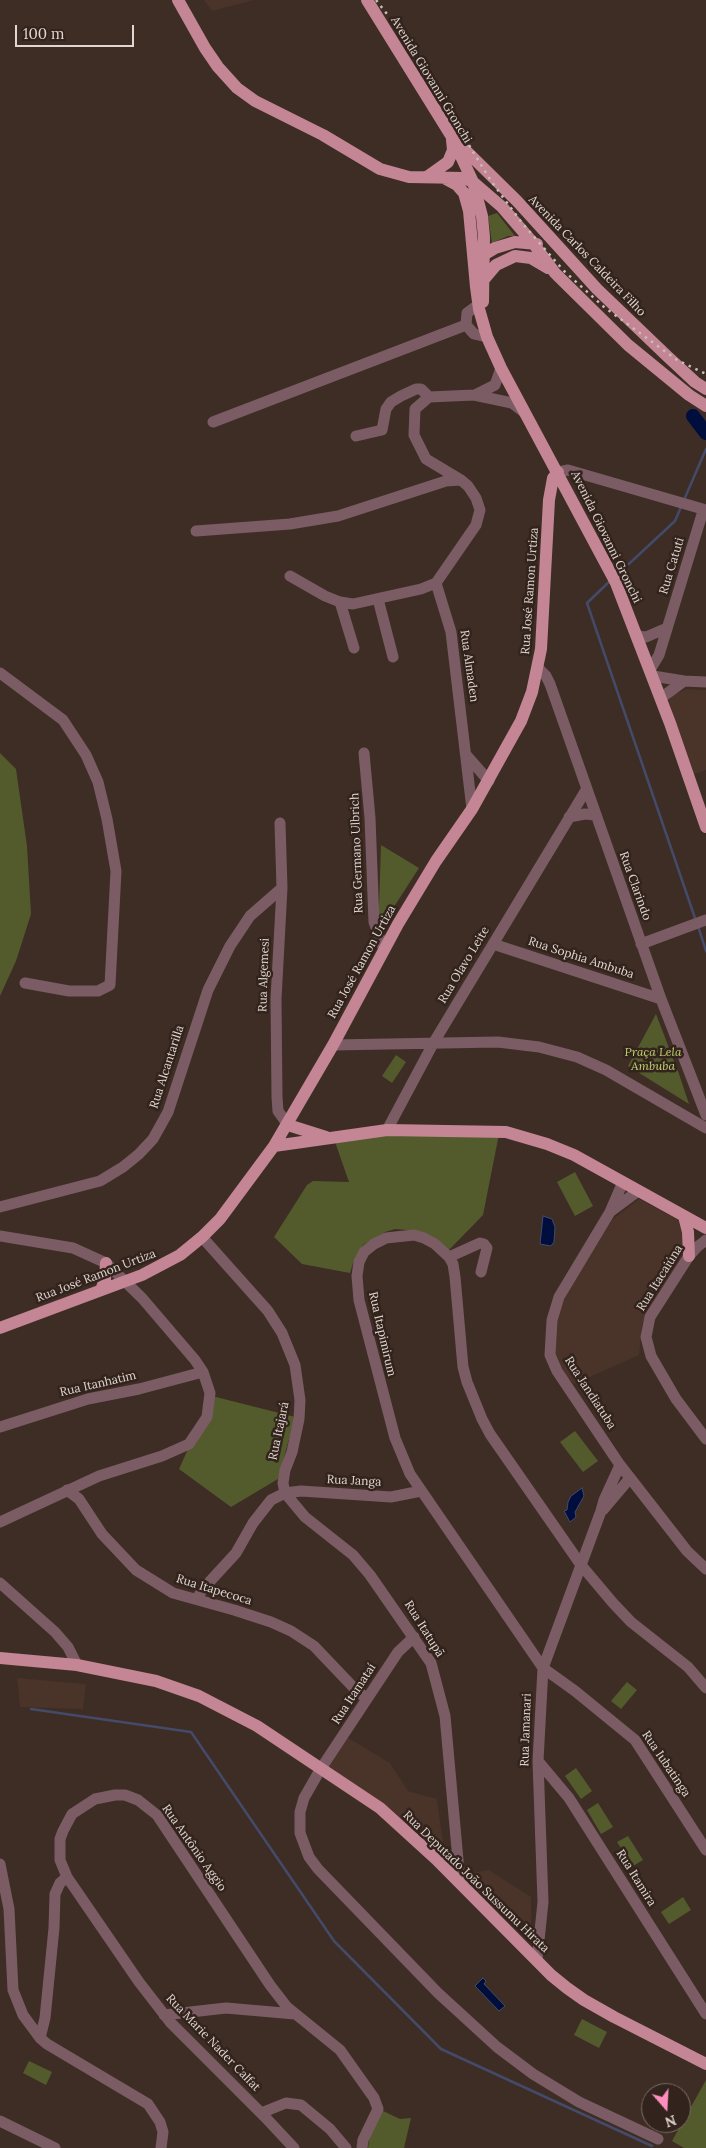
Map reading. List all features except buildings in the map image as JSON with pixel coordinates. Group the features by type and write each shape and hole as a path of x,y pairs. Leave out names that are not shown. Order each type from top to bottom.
{"main road":[{"path":"178,0 218,68 237,88 254,101 322,135 380,169 409,177 464,178 473,182 502,207 533,243 555,273"},
{"name":"Avenida Giovanni Gronchi","path":"367,0 452,137 473,182 482,216 485,254 484,324"},
{"path":"376,0 384,28"},
{"path":"424,178 448,162 453,150 452,137"},
{"name":"Avenida Carlos Caldeira Filho","path":"452,137 517,201 568,259 666,356 706,390"},
{"name":"Avenida Giovanni Gronchi","path":"444,178 457,185 464,193 469,211 478,305 487,337 524,412 558,472 616,583 652,673 706,827"},
{"path":"482,216 502,207"},
{"path":"473,267 477,260 495,248 515,242 533,243 568,259"},
{"path":"485,278 496,264 515,256 540,261 555,273 628,345 689,396 706,406"},
{"name":"Rua José Ramon Urtiza","path":"0,1328 157,1269 180,1255 202,1237 239,1195 288,1125 384,950 436,860 472,809 521,721 538,668 543,627 549,500 553,478 558,472"},
{"path":"288,1125 328,1138"},
{"path":"274,1146 387,1130 506,1132 547,1144 574,1155 706,1228"},
{"path":"684,1216 689,1256"},
{"path":"101,1290 105,1280 106,1264"},
{"name":"Rua Deputado João Sussumu Hirata","path":"0,1658 78,1665 142,1677 199,1696 257,1726 320,1770 380,1808 460,1882 493,1918 551,1975 584,2000 706,2064"}],"street":[{"path":"478,305 467,313 466,325 474,334 487,337"},
{"path":"213,422 466,325"},
{"path":"474,395 495,385 501,368"},
{"path":"356,436 382,430 386,409 391,402 401,396 421,389 429,396"},
{"path":"290,576 325,596 340,602 353,604 421,589 436,582 476,525 480,510 473,492 461,480 426,459 414,435 415,409 429,396 474,395 512,403 524,412"},
{"path":"558,472 568,470 704,510"},
{"path":"196,531 290,524 338,516 446,481 461,480"},
{"name":"Rua Catuti","path":"652,673 704,510"},
{"name":"Rua Almaden","path":"436,582 451,632 467,756 467,780 472,809"},
{"path":"378,599 393,657"},
{"path":"340,602 354,648"},
{"path":"637,636 646,637 667,628"},
{"name":"Rua Clarindo","path":"538,668 546,676 550,684 641,944 706,1115"},
{"path":"0,673 62,720 86,755 98,782 116,871 110,985 98,991 69,991 25,983"},
{"path":"652,673 684,681 706,682"},
{"path":"661,698 684,681"},
{"name":"Rua Germano Ulbrich","path":"364,753 370,818 374,922 384,950"},
{"path":"467,756 489,780"},
{"name":"Rua Olavo Leite","path":"387,1130 434,1042 586,790"},
{"path":"569,818 585,814 595,815"},
{"name":"Rua Algemesi","path":"280,823 282,888 276,999 277,1097 278,1111 288,1125"},
{"name":"Rua Alcantarilla","path":"0,1207 100,1181 123,1167 139,1154 152,1139 168,1112 203,1004 230,946 250,916 282,888"},
{"path":"641,944 706,920"},
{"name":"Rua Sophia Ambuba","path":"493,944 661,999"},
{"path":"333,1045 434,1042 512,1043 539,1047 577,1057 606,1070 706,1128"},
{"name":"Rua Jandiatuba","path":"623,1182 610,1212 559,1297 552,1320 550,1355 557,1371 620,1465 687,1551 706,1569"},
{"name":"Rua Jandiatuba","path":"610,1212 638,1191"},
{"name":"Rua Itapimirum","path":"449,1257 435,1244 414,1235 393,1236 381,1239 364,1252 359,1262 356,1276 359,1300 400,1454 421,1491 543,1668"},
{"path":"0,1236 72,1248 106,1264 127,1281 184,1347 203,1372 210,1393 210,1407 203,1425 189,1444 162,1456 99,1476 0,1522"},
{"name":"Rua Itajará","path":"202,1237 268,1311 282,1333 295,1364 300,1400 299,1419 292,1452 285,1470 283,1483 285,1493"},
{"name":"Rua Itacaiúna","path":"706,1240 689,1256 650,1317 646,1337 650,1356 676,1399 706,1440"},
{"path":"481,1272 487,1248 484,1244 480,1243 449,1257 453,1264 455,1277 463,1367 482,1419 581,1565 621,1613 688,1667 706,1688"},
{"name":"Rua Itanhatim","path":"0,1427 88,1399 139,1389 203,1372"},
{"name":"Rua Jamanari","path":"537,1960 543,1902 538,1761 543,1668 604,1500 620,1465"},
{"name":"Rua Jamanari","path":"601,1511 630,1478"},
{"name":"Rua Itapecoca","path":"67,1490 79,1499 102,1534 136,1570 173,1593 271,1622 305,1639 326,1657 354,1688 367,1699"},
{"name":"Rua Janga","path":"285,1493 301,1491 391,1497 421,1491"},
{"path":"197,1599 202,1590 236,1553 271,1500 285,1493"},
{"name":"Rua Itatupã","path":"285,1493 305,1517 353,1555 387,1597 431,1663 445,1716 460,1882"},
{"path":"0,1583 55,1632 68,1647 78,1665"},
{"name":"Rua Itamataí","path":"320,1770 398,1652 414,1636"},
{"name":"Rua Iubatinga","path":"543,1668 636,1740 706,1850"},
{"name":"Rua Itamira","path":"538,1761 569,1798 706,2014"},
{"path":"320,1770 304,1798 300,1822 303,1843 309,1857 318,1869 438,1993 497,2047 533,2074 579,2102 658,2139"},
{"name":"Rua Antônio Aggio","path":"67,1878 60,1860 60,1839 72,1814 85,1804 105,1796 125,1795 138,1800 157,1815 270,1985 295,2014 340,2050 377,2104 378,2109 363,2140 362,2148"},
{"path":"0,1864 9,1909 13,1990 23,2015 40,2038 148,2104 160,2122 163,2132 161,2148"},
{"path":"40,2038 45,2018 54,1928 54,1894 60,1883 67,1878"},
{"name":"Rua Marie Nader Calfat","path":"67,1878 164,2015 261,2112 294,2148"},
{"path":"164,2015 226,2008 295,2014"},
{"path":"261,2112 286,2103 301,2105 330,2129 346,2148"},
{"path":"0,2121 55,2148"}],"shaded area":[{"path":"204,0 254,0 212,11"},
{"path":"687,689 706,690 706,770 694,774 669,701 673,695"},
{"path":"639,1199 682,1222 685,1255 642,1324 639,1355 574,1384 559,1369 553,1355 557,1312 582,1267 612,1220"},
{"path":"543,1216 552,1219 555,1227 554,1242 551,1246 540,1244"},
{"path":"582,1488 584,1496 575,1512 576,1517 570,1522 564,1511 567,1510 571,1496"},
{"path":"17,1678 86,1684 83,1709 20,1707"},
{"path":"345,1736 390,1763 408,1791 437,1799 446,1865 322,1767"},
{"path":"489,1870 531,1897 531,1928 472,1873"},
{"path":"483,1978 486,1981 484,1984 505,2006 499,2011 475,1986"}],"green space":[{"path":"497,213 515,236 508,236 492,243 488,216"},
{"path":"0,753 16,769 27,846 31,914 16,961 0,996"},
{"path":"381,845 419,868 388,916 383,918 379,916"},
{"name":"Praça Lela Ambuba","path":"656,1014 679,1074 689,1104 628,1066"},
{"path":"396,1055 406,1062 392,1083 382,1076"},
{"path":"378,1134 499,1134 483,1215 449,1250 418,1231 395,1229 385,1232 363,1245 350,1273 302,1264 274,1237 307,1185 313,1181 349,1182 334,1139"},
{"path":"575,1172 593,1206 575,1216 557,1182"},
{"path":"212,1396 295,1417 278,1479 231,1507 179,1469"},
{"path":"575,1431 598,1461 583,1472 560,1442"},
{"path":"627,1682 637,1690 621,1709 611,1701"},
{"path":"576,1768 592,1791 581,1799 565,1776"},
{"path":"598,1803 613,1827 601,1834 587,1810"},
{"path":"628,1836 643,1860 633,1866 617,1842"},
{"path":"683,1897 691,1910 669,1924 661,1912"},
{"path":"582,2019 607,2032 599,2048 574,2035"},
{"path":"29,2061 52,2072 46,2085 23,2073"},
{"path":"706,2080 706,2148 684,2148 672,2141 676,2133 691,2133 691,2107"},
{"path":"381,2110 400,2119 411,2118 404,2148 368,2148 370,2134"}],"waterway":[{"path":"693,416 706,433"},
{"path":"684,500 706,449"},
{"path":"617,575 675,521 681,507"},
{"path":"611,580 587,603 696,921"},
{"path":"698,926 706,951"},
{"path":"31,1709 191,1732 334,1941 441,2049 652,2146"}],"railway":[{"path":"376,0 394,23 491,181 522,223 564,271 604,307 677,360 706,374"}]}
